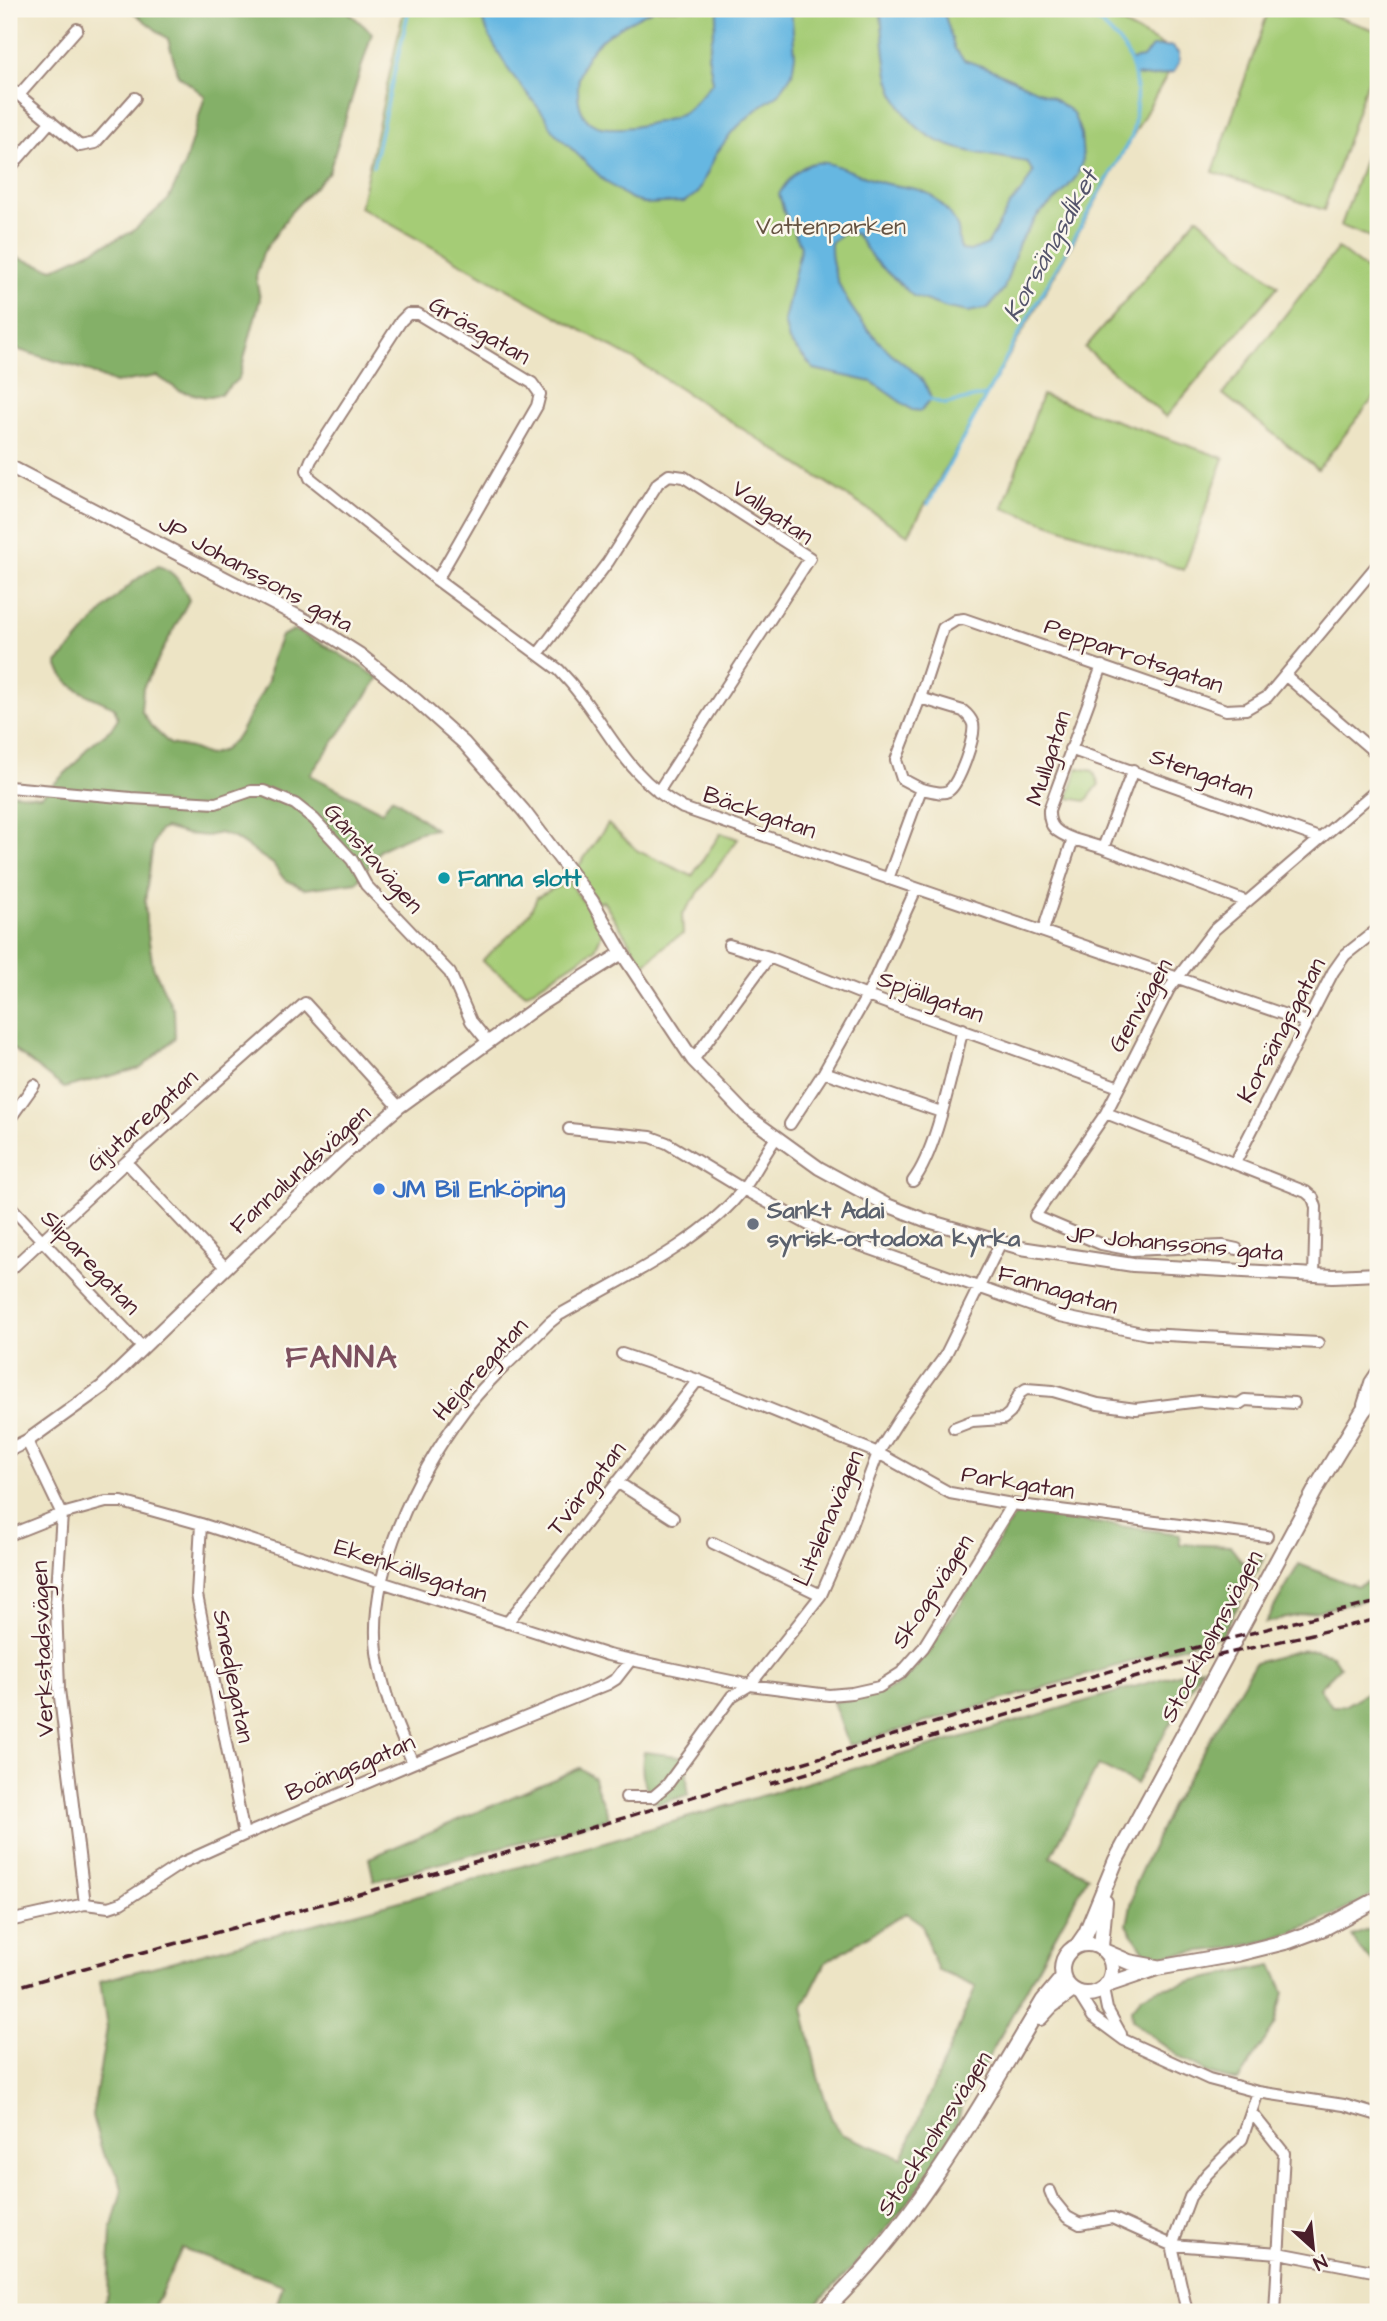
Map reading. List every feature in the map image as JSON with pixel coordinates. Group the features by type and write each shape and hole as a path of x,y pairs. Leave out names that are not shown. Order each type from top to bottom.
{"main road":[{"name":"Stockholmsvägen","path":"1363,1411 1372,1382 1378,1374"},
{"name":"Stockholmsvägen","path":"1077,1946 1087,1933 1116,1860 1318,1485 1363,1411 1378,1394"},
{"name":"Stockholmsvägen","path":"1103,1950 1107,1886"},
{"path":"1157,1968 1129,1962 1087,1944 1077,1946 1065,1956 1062,1967 1063,1977 1076,1992 1089,1995 1157,1968 1237,1954 1289,1941 1324,1928 1378,1899"},
{"path":"1103,1950 1113,1965 1111,1979 1105,1987"},
{"name":"Stockholmsvägen","path":"823,2312 869,2264 919,2203 946,2164 1043,2001 1063,1977"},
{"name":"Stockholmsvägen","path":"1022,2036 1051,2006 1076,1992"}],"street":[{"path":"19,95 77,29"},
{"path":"9,87 80,146 95,143 135,98"},
{"path":"9,169 51,121"},
{"name":"Gräsgatan","path":"307,470 408,314 418,314 532,383 540,394 540,400 437,580"},
{"name":"JP Johanssons gata","path":"9,467 307,621 359,654 436,718 487,767 592,901 622,953 693,1060 746,1115 819,1168 887,1205 1000,1244 1133,1265 1314,1275 1378,1274"},
{"name":"Bäckgatan","path":"307,470 317,484 437,580 538,654 576,688 634,771 658,792 683,808 1306,1022"},
{"name":"Vallgatan","path":"538,654 608,562 658,483 669,475 684,477 810,558 658,792"},
{"name":"Pepparrotsgatan","path":"920,698 943,628 956,620 964,620 1226,709 1235,710 1257,705 1286,676 1378,564"},
{"name":"Mullgatan","path":"1073,839 1054,829 1049,817 1070,749 1102,666"},
{"path":"1286,676 1378,755"},
{"path":"920,698 963,711 969,716 974,734 957,781 951,789 944,793 920,789 902,779 896,760 920,698"},
{"name":"Stengatan","path":"1070,749 1319,838"},
{"path":"1103,848 1133,770"},
{"name":"Gånstavägen","path":"9,787 216,803 251,791 264,790 295,804 314,819 352,860 366,885 450,973 471,1021 488,1042"},
{"path":"888,879 920,789"},
{"name":"Genvägen","path":"1237,1249 1223,1246 1132,1250 1101,1244 1035,1216 1106,1113 1177,977 1214,930 1378,789"},
{"path":"1043,932 1073,839 1245,901"},
{"path":"790,1124 824,1072 867,996 916,889"},
{"name":"Korsängsgatan","path":"1236,1163 1339,962 1378,929"},
{"name":"Spjällgatan","path":"729,945 769,957 867,996 1118,1087"},
{"name":"Fannalundsvägen","path":"9,1450 27,1441 94,1394 342,1156 399,1107 541,1004 622,953"},
{"path":"693,1060 769,957"},
{"name":"Gjutaregatan","path":"9,1271 126,1162 305,1003 399,1107"},
{"path":"913,1181 923,1169 963,1030"},
{"path":"824,1072 941,1112"},
{"path":"9,1120 34,1085"},
{"path":"1106,1113 1297,1187 1313,1198 1317,1220 1314,1275"},
{"name":"Fannagatan","path":"569,1129 651,1137 667,1143 820,1231 1060,1316 1147,1334 1318,1343"},
{"name":"Hejaregatan","path":"413,1763 386,1698 377,1655 376,1621 385,1562 423,1472 465,1410 559,1315 675,1248 699,1231 743,1189 776,1138"},
{"path":"126,1162 225,1267"},
{"name":"Sliparegatan","path":"9,1205 142,1347"},
{"name":"Litslenavägen","path":"626,1797 653,1797 667,1786 732,1696 750,1685 821,1595 847,1536 878,1453 945,1356 1000,1244"},
{"name":"Parkgatan","path":"622,1354 698,1380 878,1453 950,1493 1013,1504 1268,1536"},
{"name":"Tvärgatan","path":"507,1623 698,1380"},
{"path":"954,1428 972,1421 1003,1419 1010,1413 1020,1393 1026,1389 1053,1391 1098,1404 1136,1409 1200,1401 1239,1404 1245,1400 1294,1403"},
{"name":"Verkstadsvägen","path":"27,1441 62,1514 56,1605 59,1689 85,1904"},
{"path":"617,1482 673,1518"},
{"name":"Ekenkällsgatan","path":"9,1535 62,1514 106,1502 122,1502 201,1524 630,1661 750,1685"},
{"name":"Skogsvägen","path":"750,1685 811,1695 852,1693 879,1687 901,1674 923,1648 1013,1504"},
{"name":"Smedjegatan","path":"201,1524 197,1595 244,1835"},
{"path":"713,1543 821,1595"},
{"name":"Boängsgatan","path":"9,1921 85,1904 109,1907 121,1903 182,1863 244,1835 413,1763 608,1685 630,1661"},
{"path":"1105,1987 1107,2009 1124,2040"},
{"path":"1076,1992 1093,2017 1124,2040 1209,2079 1258,2092 1344,2105 1378,2115"},
{"path":"1187,2312 1172,2245 1190,2197 1207,2174 1242,2139 1258,2092"},
{"path":"1252,2113 1284,2153 1275,2312"},
{"path":"1050,2191 1054,2201 1067,2217 1080,2224 1112,2218 1172,2245 1279,2253 1378,2272"}],"green space":[{"path":"129,9 345,9 372,33 329,172 291,212 263,253 256,277 260,299 239,378 221,394 206,397 180,391 157,376 115,383 83,369 9,347 9,255 53,269 132,232 168,200 183,169 205,96 178,75 168,39"},
{"name":"Vattenparken","path":"404,9 1094,9 1179,54 908,535 635,360 360,207"},
{"path":"1269,9 1313,9 1378,31 1378,49 1324,210 1213,172"},
{"path":"1378,121 1378,240 1341,226"},
{"path":"1197,217 1278,286 1166,417 1085,348"},
{"path":"1338,248 1378,279 1378,392 1318,469 1223,394"},
{"path":"1042,395 1224,458 1184,570 1003,508"},
{"path":"158,566 177,579 189,600 143,688 141,710 151,726 170,744 208,755 224,750 239,735 268,681 271,661 281,636 294,630 379,678 310,775 382,812 392,797 435,829 416,833 381,849 357,882 305,889 284,879 273,864 234,838 220,833 207,836 165,828 159,831 153,845 145,901 146,922 153,967 174,1011 175,1038 141,1068 64,1088 9,1046 9,793 41,796 75,764 88,747 111,729 118,718 114,707 72,685 57,663 117,597"},
{"path":"1078,768 1093,771 1099,784 1086,801 1068,798"},
{"path":"608,824 638,851 692,876 721,833 738,839 682,915 683,934 669,942 644,965 603,901 598,903 576,870"},
{"path":"568,881 582,900 593,906 588,909 602,933 595,949 526,994 482,961 521,924 537,897"},
{"path":"1022,1513 1180,1534 1180,1544 1230,1546 1242,1562 1254,1563 1265,1556 1222,1635 849,1745 833,1702 873,1696 897,1686 914,1669 959,1606 1013,1518"},
{"path":"1299,1564 1357,1587 1378,1576 1378,1597 1265,1623"},
{"path":"1315,1650 1332,1655 1340,1667 1319,1688 1332,1706 1344,1706 1378,1686 1378,1731 1374,1738 1378,1748 1378,1891 1327,1918 1269,1939 1231,1948 1155,1956 1146,1954 1127,1925 1135,1884 1171,1806 1255,1663 1296,1651"},
{"path":"1202,1667 1136,1784 1098,1765 1051,1857 1088,1876 961,2108 953,2132 939,2159 873,2245 808,2312 274,2312 283,2285 182,2248 152,2312 99,2312 108,2294 111,2230 122,2190 118,2174 103,2154 92,2116 107,2028 100,1981 430,1893","holes":["906,1913 922,1924 938,1970 976,1987 902,2158 841,2134 831,2117 818,2077 803,2007 826,1962"]},
{"path":"644,1752 686,1757 688,1795 658,1804 649,1793 644,1780"},
{"path":"580,1768 594,1778 609,1818 374,1881 369,1858"},
{"path":"1378,1926 1378,1967 1358,1947 1352,1936"},
{"path":"1272,1965 1284,1992 1275,2025 1238,2081 1210,2074 1179,2057 1132,2019 1131,2009 1142,1996 1157,1989"}],"water":[{"name":"Vattenparken","path":"478,9 654,9 601,40 582,66 578,89 582,112 593,124 601,127 632,127 658,122 677,116 691,106 713,82 708,55 719,9 791,9 795,55 792,74 779,94 758,108 732,132 716,154 698,193 684,202 644,204 606,182 554,132 545,116 510,72 490,38"},
{"name":"Vattenparken","path":"880,9 943,9 955,49 964,60 993,70 1053,98 1073,113 1081,134 1083,159 1077,176 1062,194 1038,215 1019,243 1004,289 988,308 968,312 913,296 874,260 856,234 843,232 831,243 835,275 859,319 881,344 925,384 931,399 921,411 912,410 872,382 814,369 789,341 784,321 801,246 784,212 779,194 791,178 813,163 836,166 880,182 920,190 932,196 947,211 959,232 962,250 970,251 988,244 1009,206 1033,172 1027,162 982,154 943,143 926,134 911,121 898,103 889,79"},
{"path":"1172,46 1179,54 1179,62 1174,72 1152,77 1135,75 1130,60 1143,58 1152,47"}],"waterway":[{"name":"Korsängsdiket","path":"373,166 409,9"},
{"name":"Korsängsdiket","path":"928,504 1019,334 1132,136 1137,95 1131,62 1112,34 1079,9"},
{"path":"929,399 945,404 986,395"}],"railway":[{"path":"9,1989 498,1855 1072,1682 1378,1602"},
{"path":"770,1784 1185,1663 1378,1619"}],"place":[{"name":"Fanna slott","path":"444,878"},
{"name":"JM Bil Enköping","path":"379,1189"},
{"name":"Sankt Adai syrisk-ortodoxa kyrka","path":"753,1224"}],"district":[{"name":"FANNA","path":"342,1356"}]}
